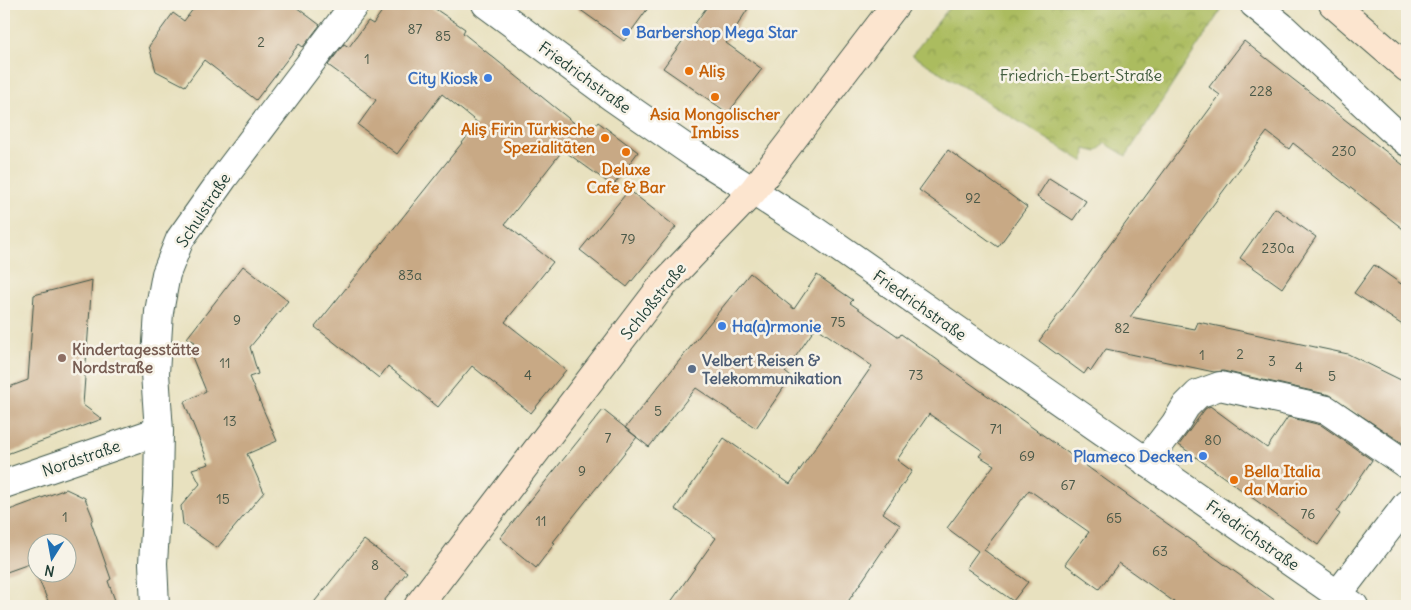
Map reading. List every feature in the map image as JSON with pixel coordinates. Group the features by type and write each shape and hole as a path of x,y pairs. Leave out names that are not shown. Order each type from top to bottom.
{"main road":[{"name":"Schloßstraße","path":"418,606 662,286 753,190 896,4"},
{"path":"1333,4 1407,68"}],"street":[{"name":"Schulstraße","path":"154,606 153,563 159,431 156,373 159,312 166,274 180,238 355,4"},
{"name":"Friedrichstraße","path":"486,4 612,97 694,154 815,231 1346,600"},
{"path":"1254,4 1281,26 1407,142"},
{"path":"1146,462 1175,424 1186,406 1198,394 1220,386 1327,410 1407,465"},
{"name":"Nordstraße","path":"4,484 159,431"},
{"path":"1346,600 1407,504"}],"green space":[{"name":"Friedrich-Ebert-Straße","path":"952,4 1225,4 1126,156 1105,143 1097,152 1085,149 1084,162 912,55"}],"building":[{"path":"197,4 292,4 320,25 303,47 299,44 256,100 204,60 185,86 156,71 149,46 173,13 184,21"},
{"path":"387,4 428,4 465,29 463,33 589,135 598,122 638,152 613,186 563,150 505,224 553,262 505,322 566,370 531,413 472,366 438,407 388,366 379,378 315,327 478,123 442,94 397,154 358,125 376,100 328,65 344,44 349,47 368,21 373,24"},
{"path":"572,4 651,4 624,41"},
{"path":"709,4 751,4 726,43 762,69 728,113 663,68"},
{"path":"1244,41 1407,168 1407,232 1293,143 1289,149 1267,132 1130,317 1195,329 1198,322 1348,354 1407,383 1407,446 1330,395 1223,371 1214,372 1106,349 1091,371 1088,368 1084,374 1039,341 1220,95 1209,87"},
{"path":"948,150 1027,207 998,247 919,190"},
{"path":"1049,178 1086,201 1073,220 1037,197"},
{"path":"629,190 676,227 627,287 580,250"},
{"path":"1275,208 1316,237 1282,288 1240,258"},
{"path":"1374,265 1407,288 1407,328 1354,293"},
{"path":"243,266 288,301 250,347 258,374 249,377 277,441 247,454 264,492 217,548 183,524 181,506 200,484 192,469 209,464 184,402 206,391 190,352 195,342 187,338"},
{"path":"750,273 794,309 817,275 853,300 850,303 899,337 901,334 1283,606 1180,606 1119,563 1099,589 1065,564 1089,532 1029,490 984,550 1028,582 1013,601 966,568 978,551 947,528 994,465 979,456 983,451 929,414 897,460 912,471 883,513 900,525 845,606 668,606 716,538 675,509 724,438 790,484 872,366 816,327 785,372 791,377 756,428 696,388 649,447 625,428"},
{"path":"92,280 83,405 102,419 4,455 4,389 28,380 34,295"},
{"path":"1210,406 1267,448 1288,417 1321,425 1372,460 1337,512 1340,514 1318,545 1179,445 1205,409"},
{"path":"603,410 637,437 553,542 555,543 536,568 500,538"},
{"path":"66,489 85,498 93,518 91,522 111,579 108,581 117,606 50,606 40,582 78,582 78,532 28,532 28,564 4,573 4,512"},
{"path":"364,540 407,572 380,606 311,606"}],"place":[{"name":"Barbershop Mega Star","path":"626,32"},
{"name":"Aliş","path":"689,71"},
{"name":"City Kiosk","path":"488,78"},
{"name":"Asia Mongolischer Imbiss","path":"715,97"},
{"name":"Aliş Firin Türkische Spezialitäten","path":"605,138"},
{"name":"Deluxe Cafe & Bar","path":"626,152"},
{"name":"Ha(a)rmonie","path":"722,326"},
{"name":"Kindertagesstätte Nordstraße","path":"62,358"},
{"name":"Velbert Reisen & Telekommunikation","path":"692,369"},
{"name":"Plameco Decken","path":"1203,456"},
{"name":"Bella Italia da Mario","path":"1234,480"}]}
